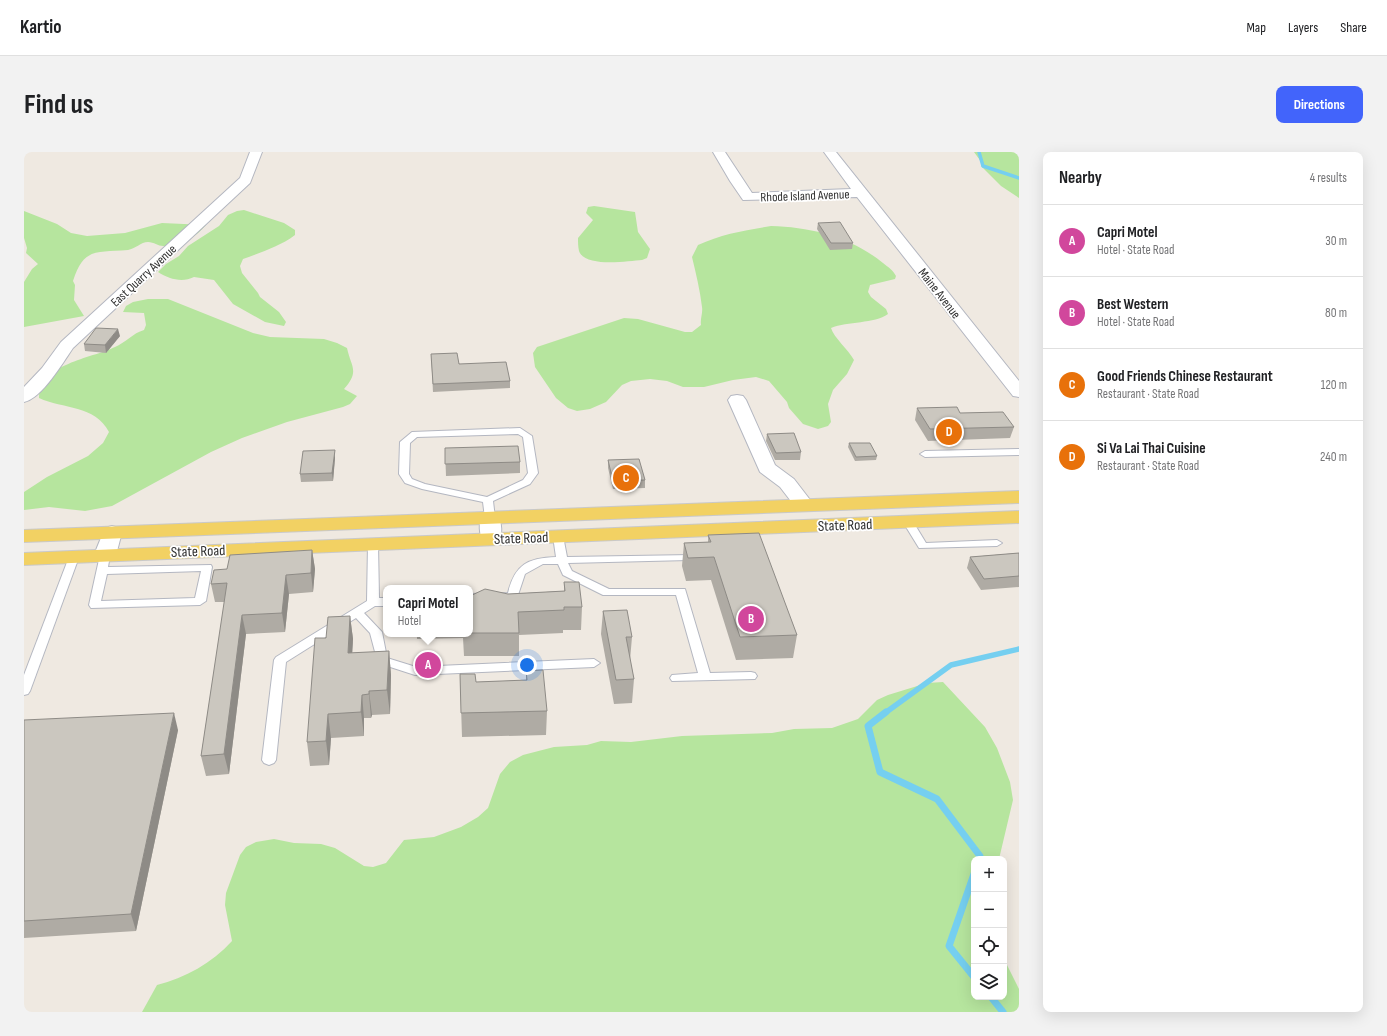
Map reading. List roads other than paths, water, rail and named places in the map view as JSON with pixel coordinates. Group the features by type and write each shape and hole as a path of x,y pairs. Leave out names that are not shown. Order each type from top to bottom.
{"main road":[{"name":"State Road","path":"24,536 489,509 804,505 1019,497"},
{"name":"State Road","path":"24,559 74,557 103,563 373,544 1019,517"}],"street":[{"name":"East Quarry Avenue","path":"24,397 48,372 67,345 246,180 256,152"},
{"name":"Rhode Island Avenue","path":"719,152 736,181 748,196 862,193"},
{"name":"Maine Avenue","path":"830,152 1019,392"},
{"path":"1000,368 1019,368"},
{"path":"737,400 767,468 787,483 804,505"},
{"path":"489,509 491,539"},
{"path":"103,563 112,532"}],"lane":[{"path":"520,431 527,436 533,473 527,482 489,509 408,481 404,474 405,442 415,434 520,431"},
{"path":"925,454 1019,452"},
{"path":"908,522 923,546 996,543"},
{"path":"558,536 562,561 567,573 606,593 681,591 705,677"},
{"path":"373,544 373,602"},
{"path":"473,598 513,596 519,573 526,567 541,561 689,556"},
{"path":"24,691 74,557"},
{"path":"103,563 207,567 200,601 94,605 103,563"},
{"path":"269,760 280,660 373,602 383,602"},
{"path":"357,612 376,632 382,660 415,671 594,662"},
{"path":"676,678 751,676"}],"waterway":[{"path":"979,152 983,166 1019,178"},
{"path":"885,713 951,665 1019,649"},
{"path":"886,712 868,726 880,772 937,799 980,856"},
{"path":"971,883 949,946 971,973"},
{"path":"993,1000 1003,1012"}],"place":[{"name":"Si Va Lai Thai Cuisine","path":"949,432"},
{"name":"Good Friends Chinese Restaurant","path":"626,478"},
{"name":"Best Western","path":"751,619"},
{"name":"Capri Motel","path":"428,665"}]}
